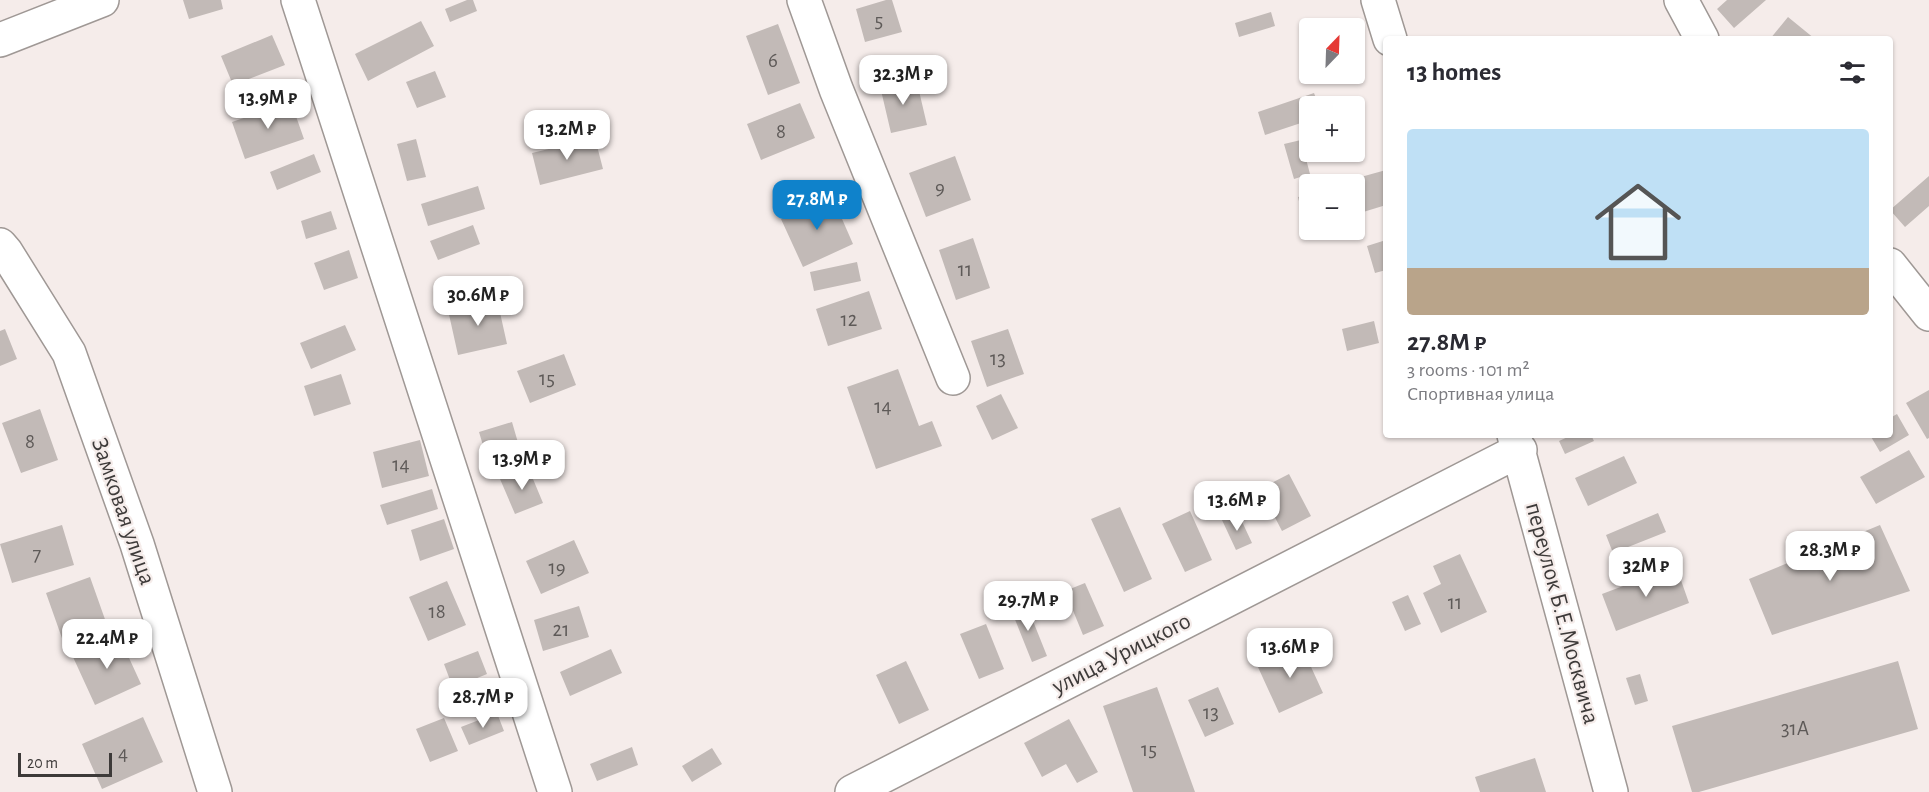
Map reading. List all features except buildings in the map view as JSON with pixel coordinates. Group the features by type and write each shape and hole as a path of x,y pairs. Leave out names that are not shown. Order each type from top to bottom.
{"street":[{"path":"0,40 102,0"},
{"path":"298,0 555,792"},
{"path":"804,0 836,89 953,378"},
{"path":"1378,0 1389,36"},
{"path":"1681,0 1700,36"},
{"name":"Замковая улица","path":"0,245 69,353 137,544 215,792"},
{"path":"1893,269 1929,314"},
{"name":"улица Урицкого","path":"852,792 1517,442"},
{"name":"переулок Б.Е.Москвича","path":"1517,442 1611,792"}]}
